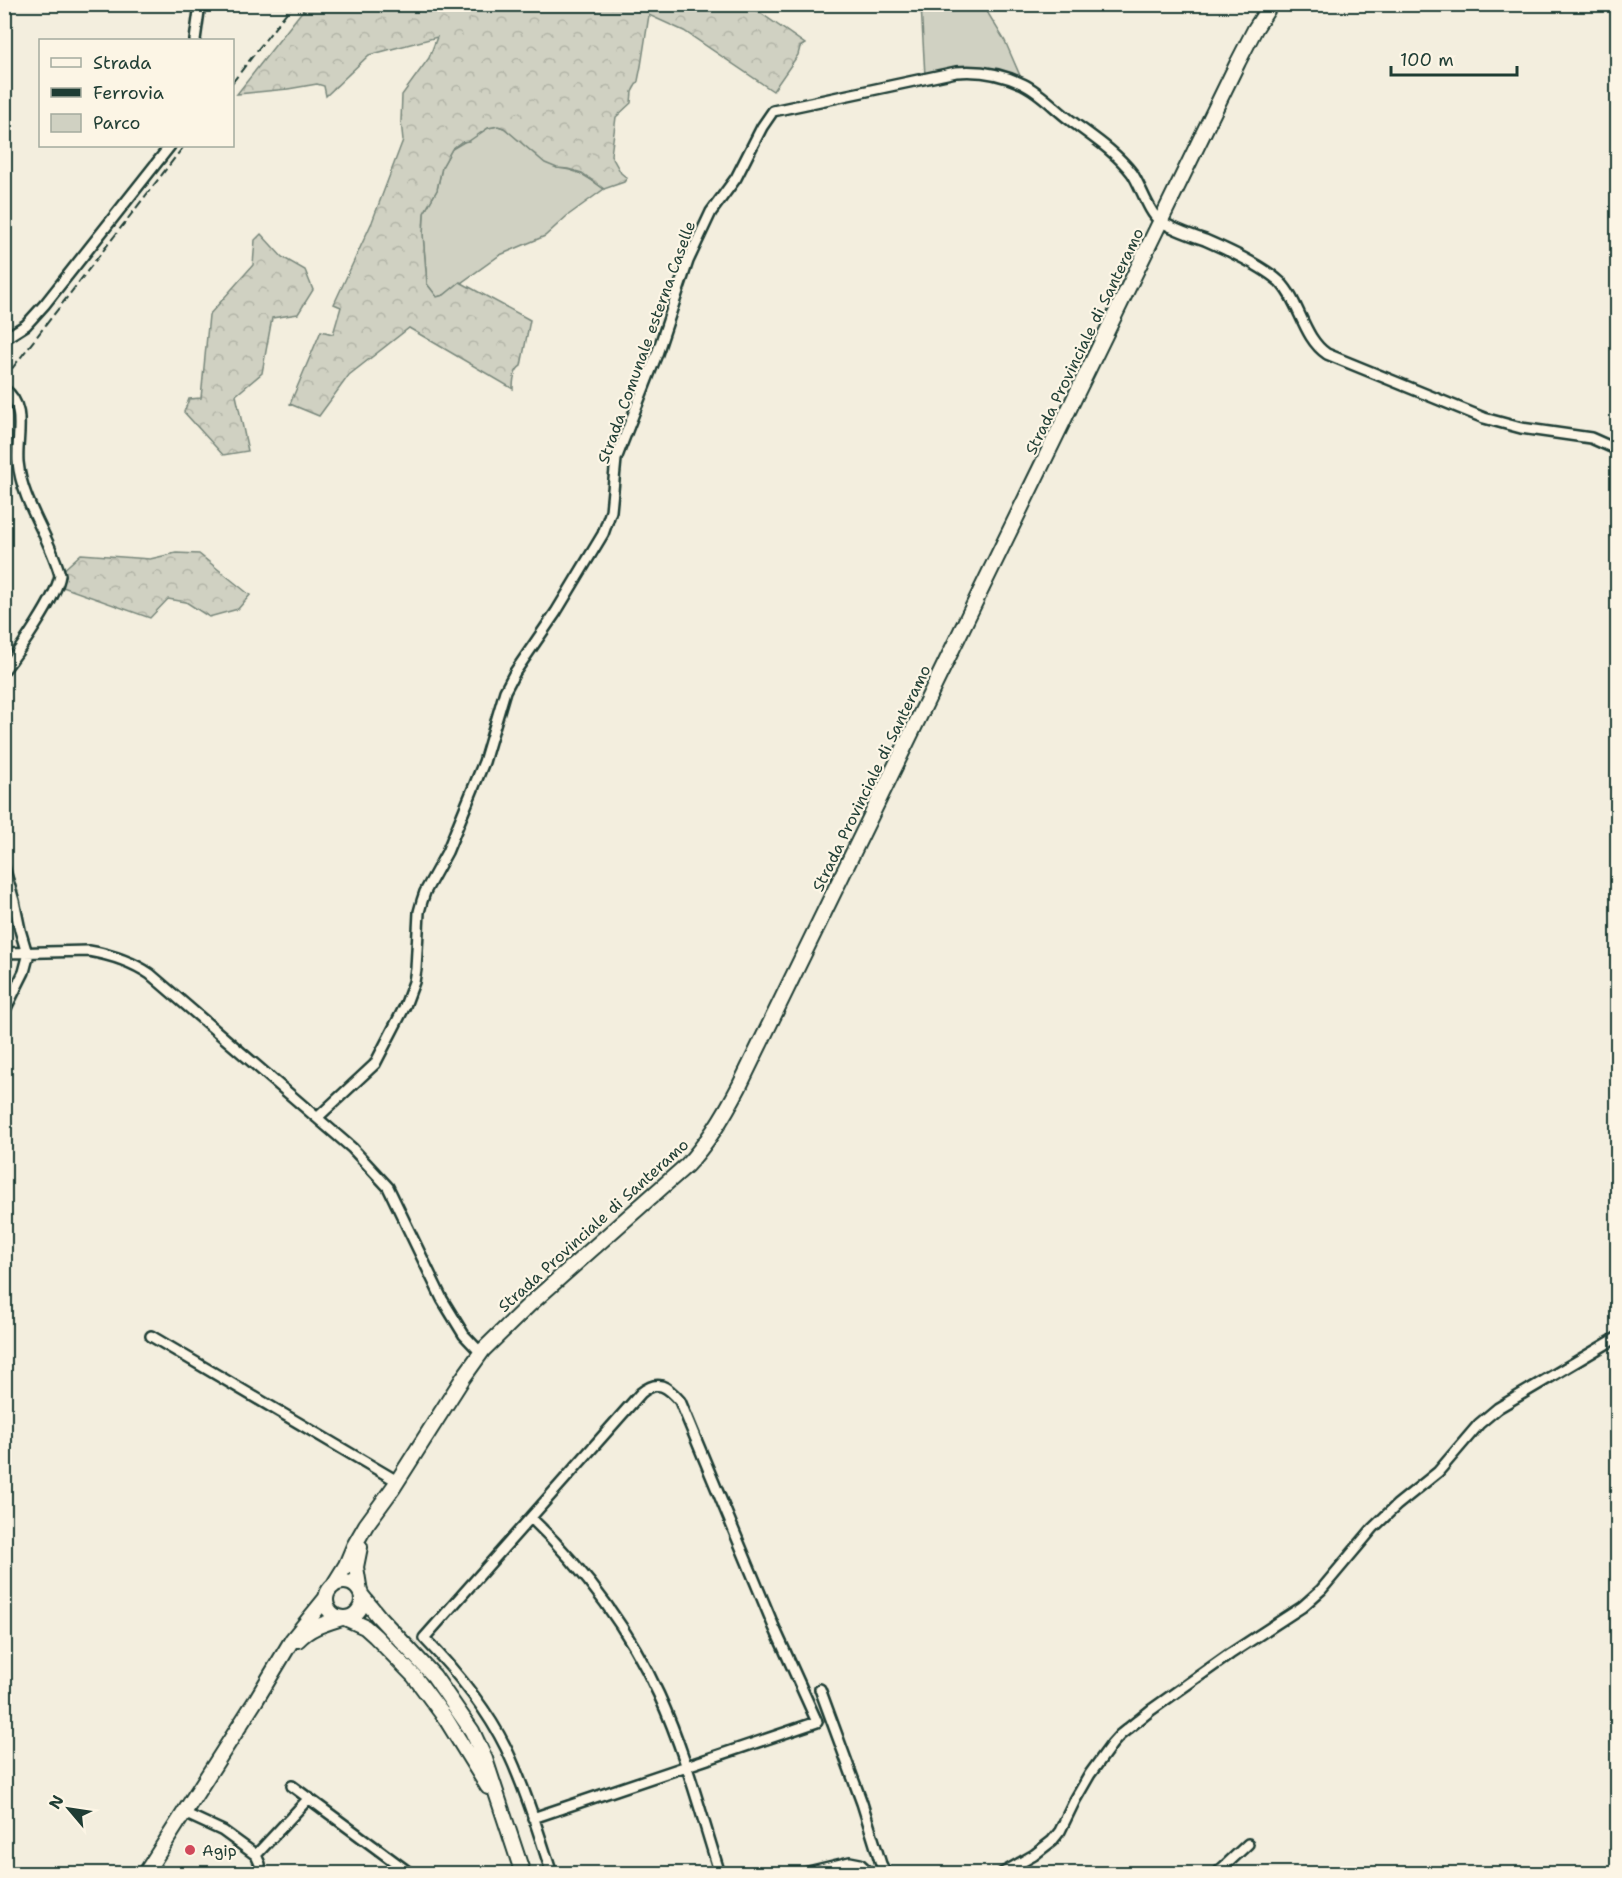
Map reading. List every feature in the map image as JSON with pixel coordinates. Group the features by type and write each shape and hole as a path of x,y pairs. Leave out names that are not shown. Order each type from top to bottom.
{"main road":[{"name":"Strada Provinciale di Santeramo","path":"395,1485 463,1378 496,1335 687,1165 718,1126 1248,43 1271,4"},
{"path":"395,1485 358,1538 330,1592 328,1609 332,1614 365,1627 414,1677 446,1719 501,1806"},
{"path":"270,1678 303,1635 323,1623 355,1615 361,1607 356,1567 359,1549 395,1485"},
{"path":"147,1873 298,1631 339,1583 351,1584 435,1676 472,1731 485,1759 522,1874"}],"street":[{"path":"195,39 200,4"},
{"name":"Strada Comunale esterna Caselle","path":"317,1118 375,1064 405,1006 414,982 419,912 422,901 447,852 484,762 505,692 515,672 556,612 603,534 611,511 616,459 657,354 691,254 711,212 736,178 773,111 950,73 973,71 990,73 1026,85 1111,151 1133,175 1157,219 1161,221"},
{"path":"4,339 26,325 45,304 169,147"},
{"path":"1161,221 1210,243 1276,278 1288,292 1317,344 1327,354 1484,418 1521,428 1591,438 1617,450"},
{"path":"4,670 34,627 59,582 60,575 26,494 18,460 19,411 14,396 7,390"},
{"path":"4,867 28,963 4,1012"},
{"path":"4,953 89,951 125,959 141,968 352,1148 388,1187 442,1299 464,1335 481,1353"},
{"path":"151,1336 395,1485"},
{"path":"1001,1874 1034,1855 1052,1841 1060,1831 1095,1767 1120,1735 1230,1654 1302,1607 1321,1590 1373,1528 1438,1472 1489,1415 1617,1337"},
{"path":"533,1818 817,1722 760,1594 680,1401 673,1393 658,1384 650,1386 641,1393 424,1638 471,1692 496,1730 517,1772 552,1874"},
{"path":"531,1518 554,1540 618,1621 659,1695 686,1767 720,1874"},
{"path":"820,1689 879,1860 886,1874"},
{"path":"292,1786 411,1874"},
{"path":"256,1855 309,1798"},
{"path":"184,1813 223,1831 256,1855 260,1864 259,1874"},
{"path":"1216,1874 1248,1844"},
{"path":"800,1874 843,1862 857,1863 868,1871 869,1864 879,1860"}],"green space":[{"path":"307,5 749,5 805,44 800,47 798,55 773,91 684,31 649,15 638,81 632,92 631,103 616,117 611,155 621,173 627,178 624,182 604,189 582,173 545,163 504,128 498,126 488,128 469,141 461,142 452,149 442,167 437,190 424,213 423,234 427,284 437,297 444,295 460,282 530,320 521,366 515,373 513,389 409,328 349,375 319,416 290,404 321,331 333,334 341,307 334,304 372,222 403,140 402,95 429,58 437,37 369,55 326,96 324,86 317,84 237,94"},
{"path":"921,5 983,5 1005,41 1021,78 994,71 925,76"},
{"path":"498,126 504,128 557,168 577,172 604,189 567,216 545,236 500,255 444,295 437,297 427,284 423,235 424,213 437,190 442,167 452,149 488,128"},
{"path":"261,234 282,257 305,270 313,290 298,314 272,318 262,373 236,395 248,451 223,455 184,412 189,399 201,398 209,315 253,265 255,240"},
{"path":"176,553 199,554 250,595 238,609 209,617 186,602 168,599 150,618 60,586 60,573 81,554 150,559"}],"railway":[{"path":"234,80 293,4"},
{"path":"4,379 183,147"}],"place":[{"name":"Agip","path":"190,1850"}]}
